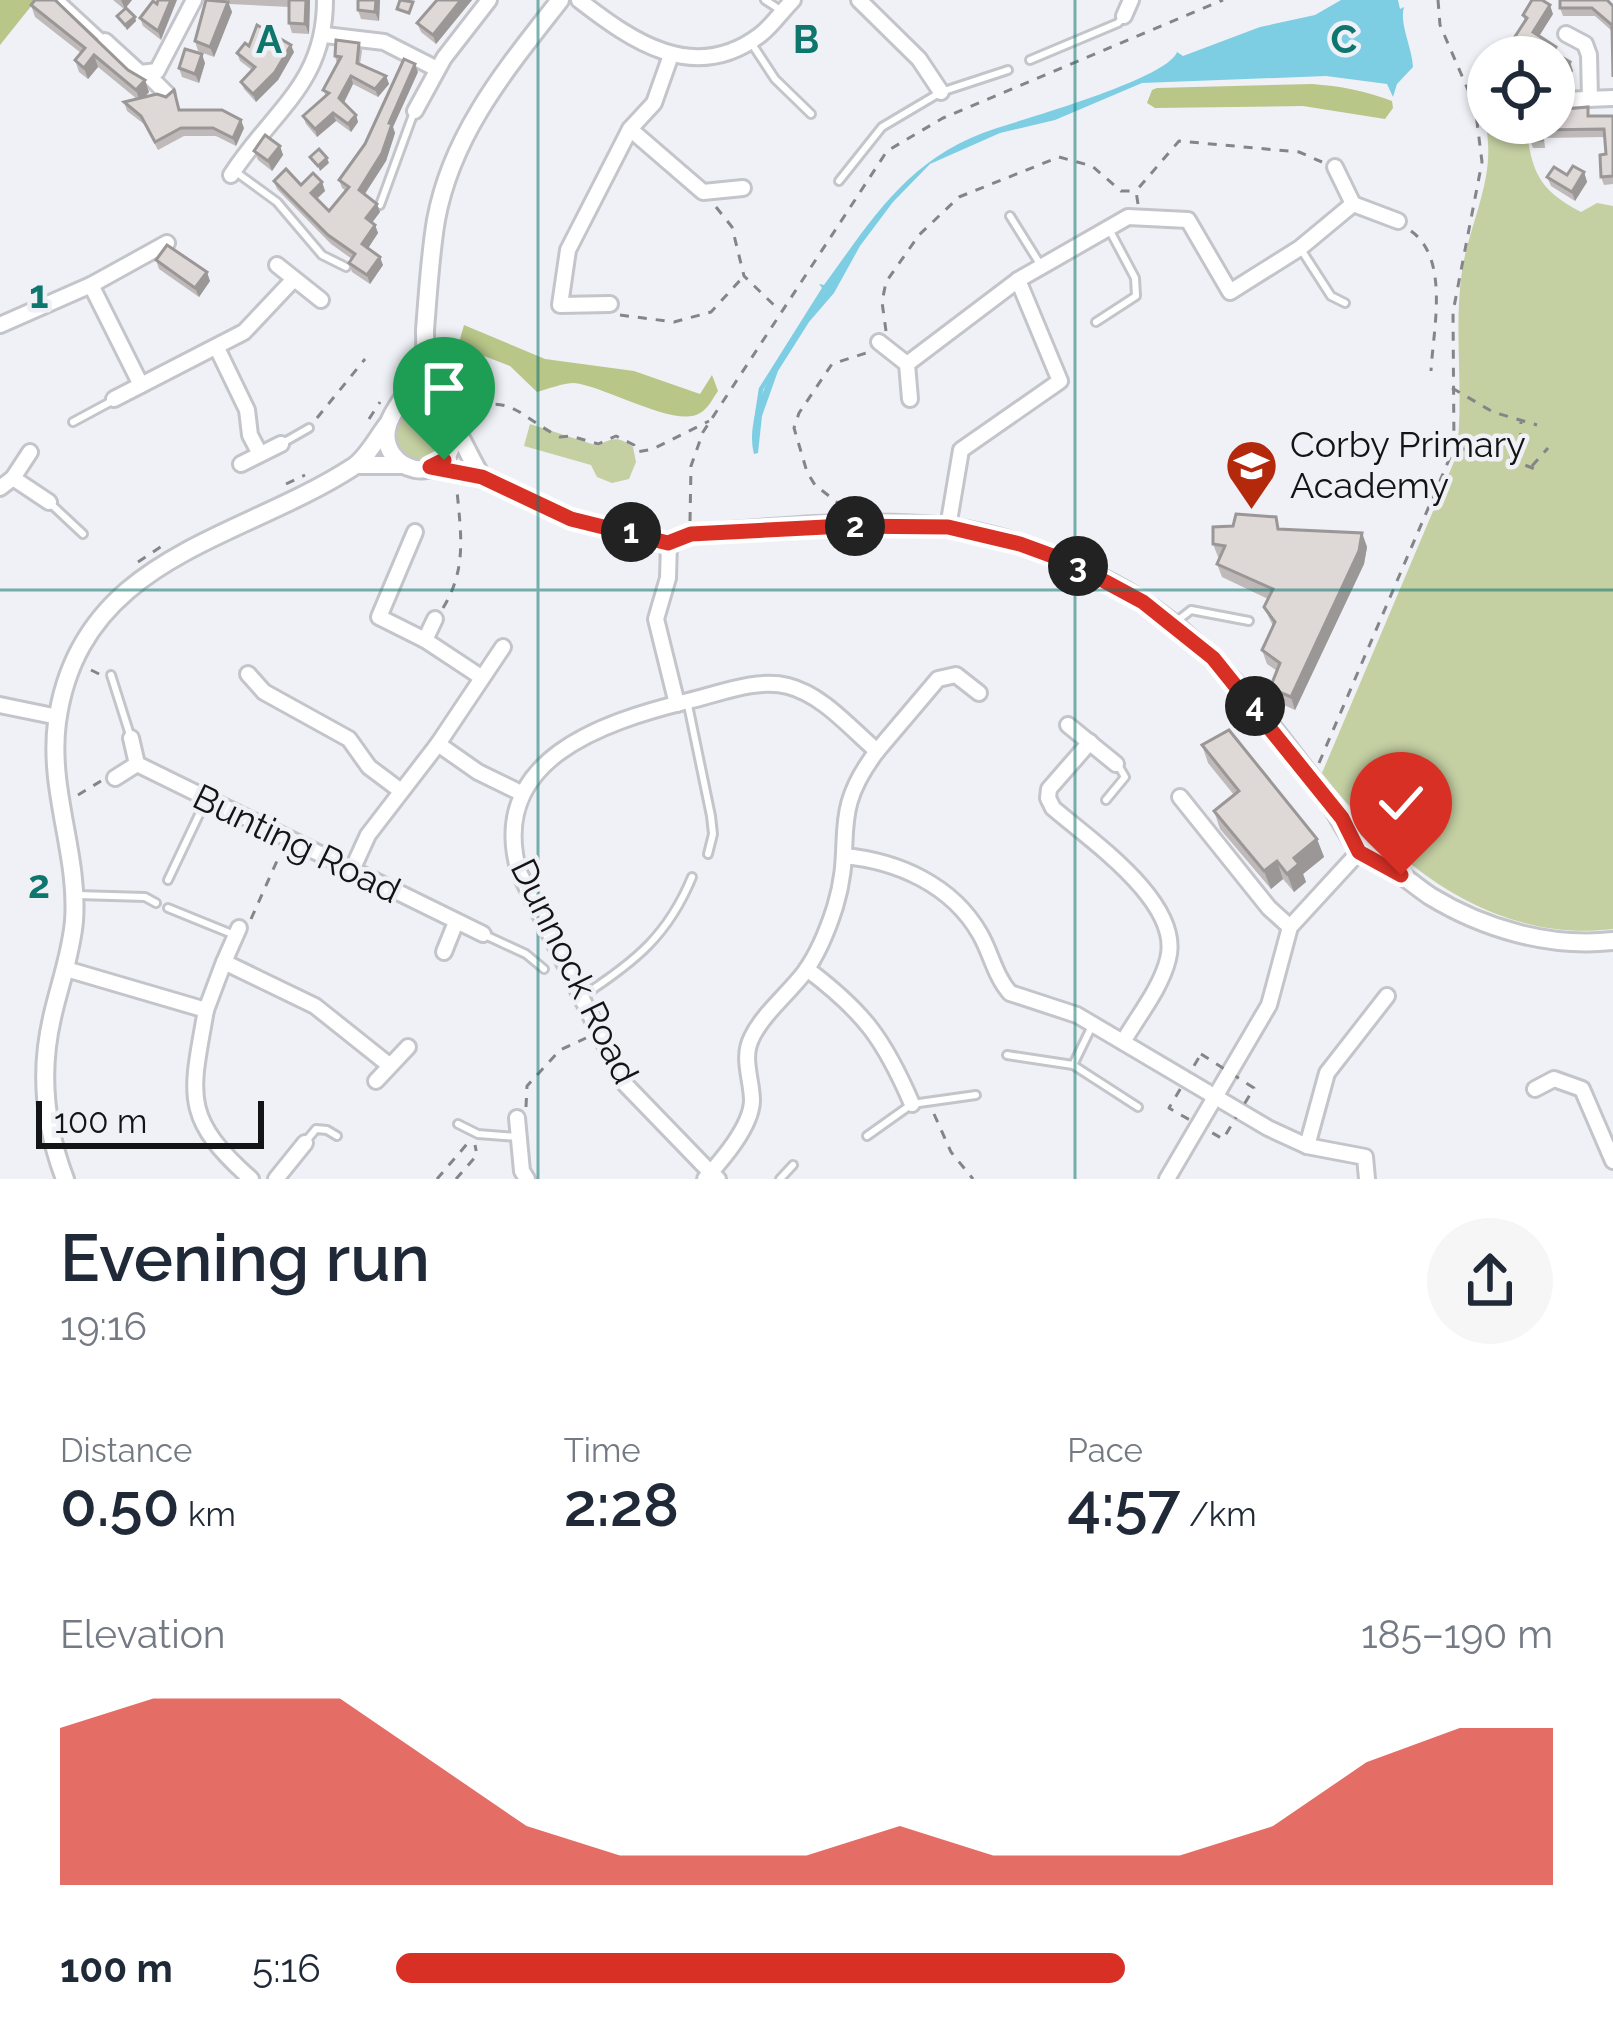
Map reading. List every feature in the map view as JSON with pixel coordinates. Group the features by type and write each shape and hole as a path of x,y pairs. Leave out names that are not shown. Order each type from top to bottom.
{"street":[{"path":"148,75 157,71 174,44 194,0"},
{"path":"233,173 314,66 325,35 325,0"},
{"path":"415,111 437,69 489,0"},
{"path":"482,477 423,366 436,221 452,164 488,93 560,0"},
{"path":"579,0 632,40 671,55 707,55 750,41 788,6"},
{"path":"859,0 919,59 940,92"},
{"path":"1124,16 1131,0"},
{"path":"1566,34 1585,44 1590,99"},
{"path":"325,35 384,42 437,69"},
{"path":"105,41 167,94"},
{"path":"610,304 560,305 568,250 630,129 654,103 671,55"},
{"path":"1575,100 1613,98"},
{"path":"630,129 704,192 742,188"},
{"path":"1335,167 1353,204 1398,221"},
{"path":"907,364 1018,280 1128,217 1188,220 1230,292 1300,248 1353,204"},
{"path":"0,325 91,285 167,243"},
{"path":"277,266 321,300"},
{"path":"114,399 218,348 259,320 294,279"},
{"path":"948,527 961,450 1060,381 1018,280"},
{"path":"91,285 141,385"},
{"path":"879,342 907,364 910,399"},
{"path":"218,348 247,410 250,435 260,454"},
{"path":"358,465 391,403 423,366"},
{"path":"391,403 416,400 442,408"},
{"path":"378,423 389,450 404,465"},
{"path":"430,467 451,451 455,430"},
{"path":"241,464 281,444"},
{"path":"0,488 30,452"},
{"path":"65,1179 50,1133 44,1075 52,1018 66,969 75,895 55,783 58,717 81,652 131,587 185,549 358,465 430,467 482,477 571,519 668,543 691,534 845,526 948,527 1020,544 1069,562 1174,623 1238,685 1342,818 1359,852 1447,905 1506,929 1567,942 1613,941"},
{"path":"13,478 49,502"},
{"path":"416,532 379,617 481,677"},
{"path":"668,543 668,578 656,619 682,703"},
{"path":"425,640 435,620"},
{"path":"352,870 368,836 438,745 503,647"},
{"path":"248,674 264,692 349,739 369,767 401,790"},
{"path":"712,1177 748,1117 752,1102 747,1059 753,1034 807,969 835,907 850,791 938,679 956,674 979,693"},
{"path":"438,745 521,793 556,753 580,739 682,703 766,683 814,697 877,751"},
{"path":"0,706 58,717"},
{"path":"1068,725 1116,764"},
{"path":"115,778 137,764 131,738"},
{"path":"1090,742 1049,789 1048,798 1053,808 1143,889 1170,939 1163,971 1123,1042"},
{"name":"Bunting Road","path":"137,764 483,934"},
{"name":"Dunnock Road","path":"521,793 513,819 516,860 598,1032 624,1083 712,1177"},
{"path":"1180,797 1268,908 1290,927"},
{"path":"1167,1179 1269,1005 1290,927 1359,852"},
{"path":"844,856 882,862 921,878 952,901 976,928 1010,993 1093,1023 1212,1097 1307,1146 1365,1157 1367,1179"},
{"path":"444,952 456,922"},
{"path":"237,932 206,1010 195,1104 210,1139 250,1179"},
{"path":"224,962 315,1006 389,1065"},
{"path":"66,969 206,1010"},
{"path":"807,969 853,1004 892,1059 912,1104"},
{"path":"1307,1146 1327,1073 1387,996"},
{"path":"376,1081 408,1047"},
{"path":"1535,1089 1554,1079 1582,1089 1606,1126 1613,1161"},
{"path":"517,1118 527,1179"},
{"path":"276,1179 305,1143"}],"lane":[{"path":"61,0 105,41"},
{"path":"765,0 788,6"},
{"path":"1030,60 1118,23 1124,16"},
{"path":"750,41 775,79 811,114"},
{"path":"839,181 882,127 940,92 1008,70"},
{"path":"380,205 415,111"},
{"path":"233,173 277,202 322,255 346,267"},
{"path":"1010,216 1042,267"},
{"path":"1096,322 1130,302 1136,289 1108,228"},
{"path":"1300,248 1331,296 1345,303"},
{"path":"73,422 114,399"},
{"path":"281,444 309,428"},
{"path":"49,502 83,534"},
{"path":"1174,623 1191,610 1249,621"},
{"path":"111,676 131,738"},
{"path":"682,703 711,817 708,854"},
{"path":"1106,800 1125,777 1116,764"},
{"path":"168,880 207,799"},
{"path":"581,997 645,951 678,911 692,877"},
{"path":"75,895 145,897 156,903"},
{"path":"168,908 237,932"},
{"path":"483,934 526,954 544,969"},
{"path":"1072,1065 1093,1023"},
{"path":"1007,1055 1072,1065 1138,1107"},
{"path":"867,1136 912,1104 976,1095"},
{"path":"458,1124 467,1130 518,1137"},
{"path":"305,1143 316,1130 337,1136"},
{"path":"780,1179 793,1165"}],"path":[{"path":"691,534 691,466 697,444 887,151 944,118 1223,0"},
{"path":"1438,0 1441,25 1467,87"},
{"path":"845,526 838,502 814,485 807,472 794,428 832,364 868,352 879,342 887,328 882,302 886,282 919,235 959,197 1059,157 1091,166 1121,191 1136,191 1179,141 1299,152 1335,167"},
{"path":"1310,776 1454,448 1456,283 1482,162 1480,144"},
{"path":"1136,191 1141,218"},
{"path":"704,192 732,227 744,276 780,310"},
{"path":"1398,221 1421,238 1436,278 1431,371"},
{"path":"610,304 621,317 674,322 711,312 744,276"},
{"path":"309,428 365,359"},
{"path":"1452,388 1493,412 1537,425"},
{"path":"462,412 500,402 560,437 598,444 616,436 634,445 637,452 710,420"},
{"path":"378,423 391,403"},
{"path":"1520,461 1521,419"},
{"path":"1454,448 1533,468 1548,448"},
{"path":"280,487 308,473"},
{"path":"435,620 457,585 463,528 457,483"},
{"path":"127,571 172,540"},
{"path":"71,798 114,774 115,778"},
{"path":"237,932 247,928 287,839"},
{"path":"517,1118 526,1112 527,1086 560,1050 598,1032"},
{"path":"929,1101 951,1152 973,1179"},
{"path":"437,1179 468,1144 467,1130"},
{"path":"456,1179 477,1155 478,1145 468,1144"}],"green space":[{"path":"0,0 36,0 0,45"},
{"path":"1312,84 1372,94 1392,101 1393,108 1385,119 1303,106 1155,108 1147,103 1157,88"},
{"path":"1487,144 1529,144 1539,176 1555,195 1581,212 1597,203 1613,206 1613,929 1569,930 1526,923 1486,910 1448,890 1380,837 1322,773 1456,457 1462,271 1488,160"},
{"path":"464,325 545,359 634,371 700,394 712,375 718,391 703,411 689,416 658,411 574,383 537,392 510,366 458,346"},
{"path":"419,411 436,419 444,436 436,453 419,461 402,453 394,436 402,419"},
{"path":"530,424 598,446 616,439 628,444 636,462 629,479 612,483 597,477 591,465 524,446"}],"water":[{"path":"1341,0 1398,0 1400,9 1404,7 1413,67 1397,84 1393,97 1387,84 1326,76 1142,83 1055,120 1000,133 930,164 860,246 834,293 778,371 754,454 755,414 763,393 821,296 819,284 824,285 897,191 940,154 997,128 1125,85 1168,62 1177,52 1183,56 1260,27 1315,15"}],"building":[{"path":"35,0 55,0 128,70 145,80 136,90 94,55 84,68 75,60 85,48 31,5"},
{"path":"158,0 171,0 158,31 140,18"},
{"path":"206,0 228,2 210,47 195,41"},
{"path":"289,0 306,0 305,24 289,23"},
{"path":"358,0 376,0 375,12 358,10"},
{"path":"400,0 413,2 409,13 397,9"},
{"path":"437,0 461,0 433,35 417,23"},
{"path":"1532,0 1550,5 1533,32 1539,36 1515,36 1527,18 1523,15"},
{"path":"1560,0 1607,0 1613,6 1613,77 1612,25 1592,8 1560,8"},
{"path":"126,8 135,17 125,25 117,16"},
{"path":"257,25 291,45 275,72 253,94 241,82 255,67 237,53 245,43 249,46"},
{"path":"336,40 359,43 357,63 386,76 375,89 351,76 339,98 356,115 348,124 333,113 315,129 303,116 329,93 323,90 341,57 335,56"},
{"path":"185,49 202,54 195,74 179,68"},
{"path":"404,59 415,64 389,123 382,153 359,190 377,204 366,218 375,225 362,244 380,257 367,275 349,263 355,254 328,235 274,181 286,169 301,185 313,173 322,182 311,193 329,211 349,187 339,180 365,144"},
{"path":"174,90 179,110 222,110 241,120 233,138 213,128 181,128 155,142 141,116 124,102 157,94 166,97"},
{"path":"1588,107 1588,116 1613,116 1613,176 1601,177 1604,129 1575,129 1575,108"},
{"path":"265,135 280,146 268,161 254,151"},
{"path":"319,149 327,158 318,166 310,157"},
{"path":"1573,166 1584,172 1572,192 1547,177 1554,167 1567,175"},
{"path":"167,245 207,272 195,288 156,260"},
{"path":"1236,514 1276,517 1278,529 1362,533 1359,551 1291,697 1270,688 1280,663 1262,650 1275,622 1264,607 1273,589 1217,564 1225,546 1213,544 1213,527 1233,526"},
{"path":"1229,730 1317,839 1294,858 1299,864 1287,874 1277,861 1264,871 1214,811 1239,791 1202,745"}],"waterway":[{"path":"756,421 761,389 824,289"}],"place":[{"name":"Corby Primary Academy","path":"1251,511"}],"route":[{"path":"444,460 430,467 482,477 571,519 668,543 691,534 845,526 948,527 1020,544 1069,562 1143,602 1213,658 1342,818 1359,852 1401,875"}]}
